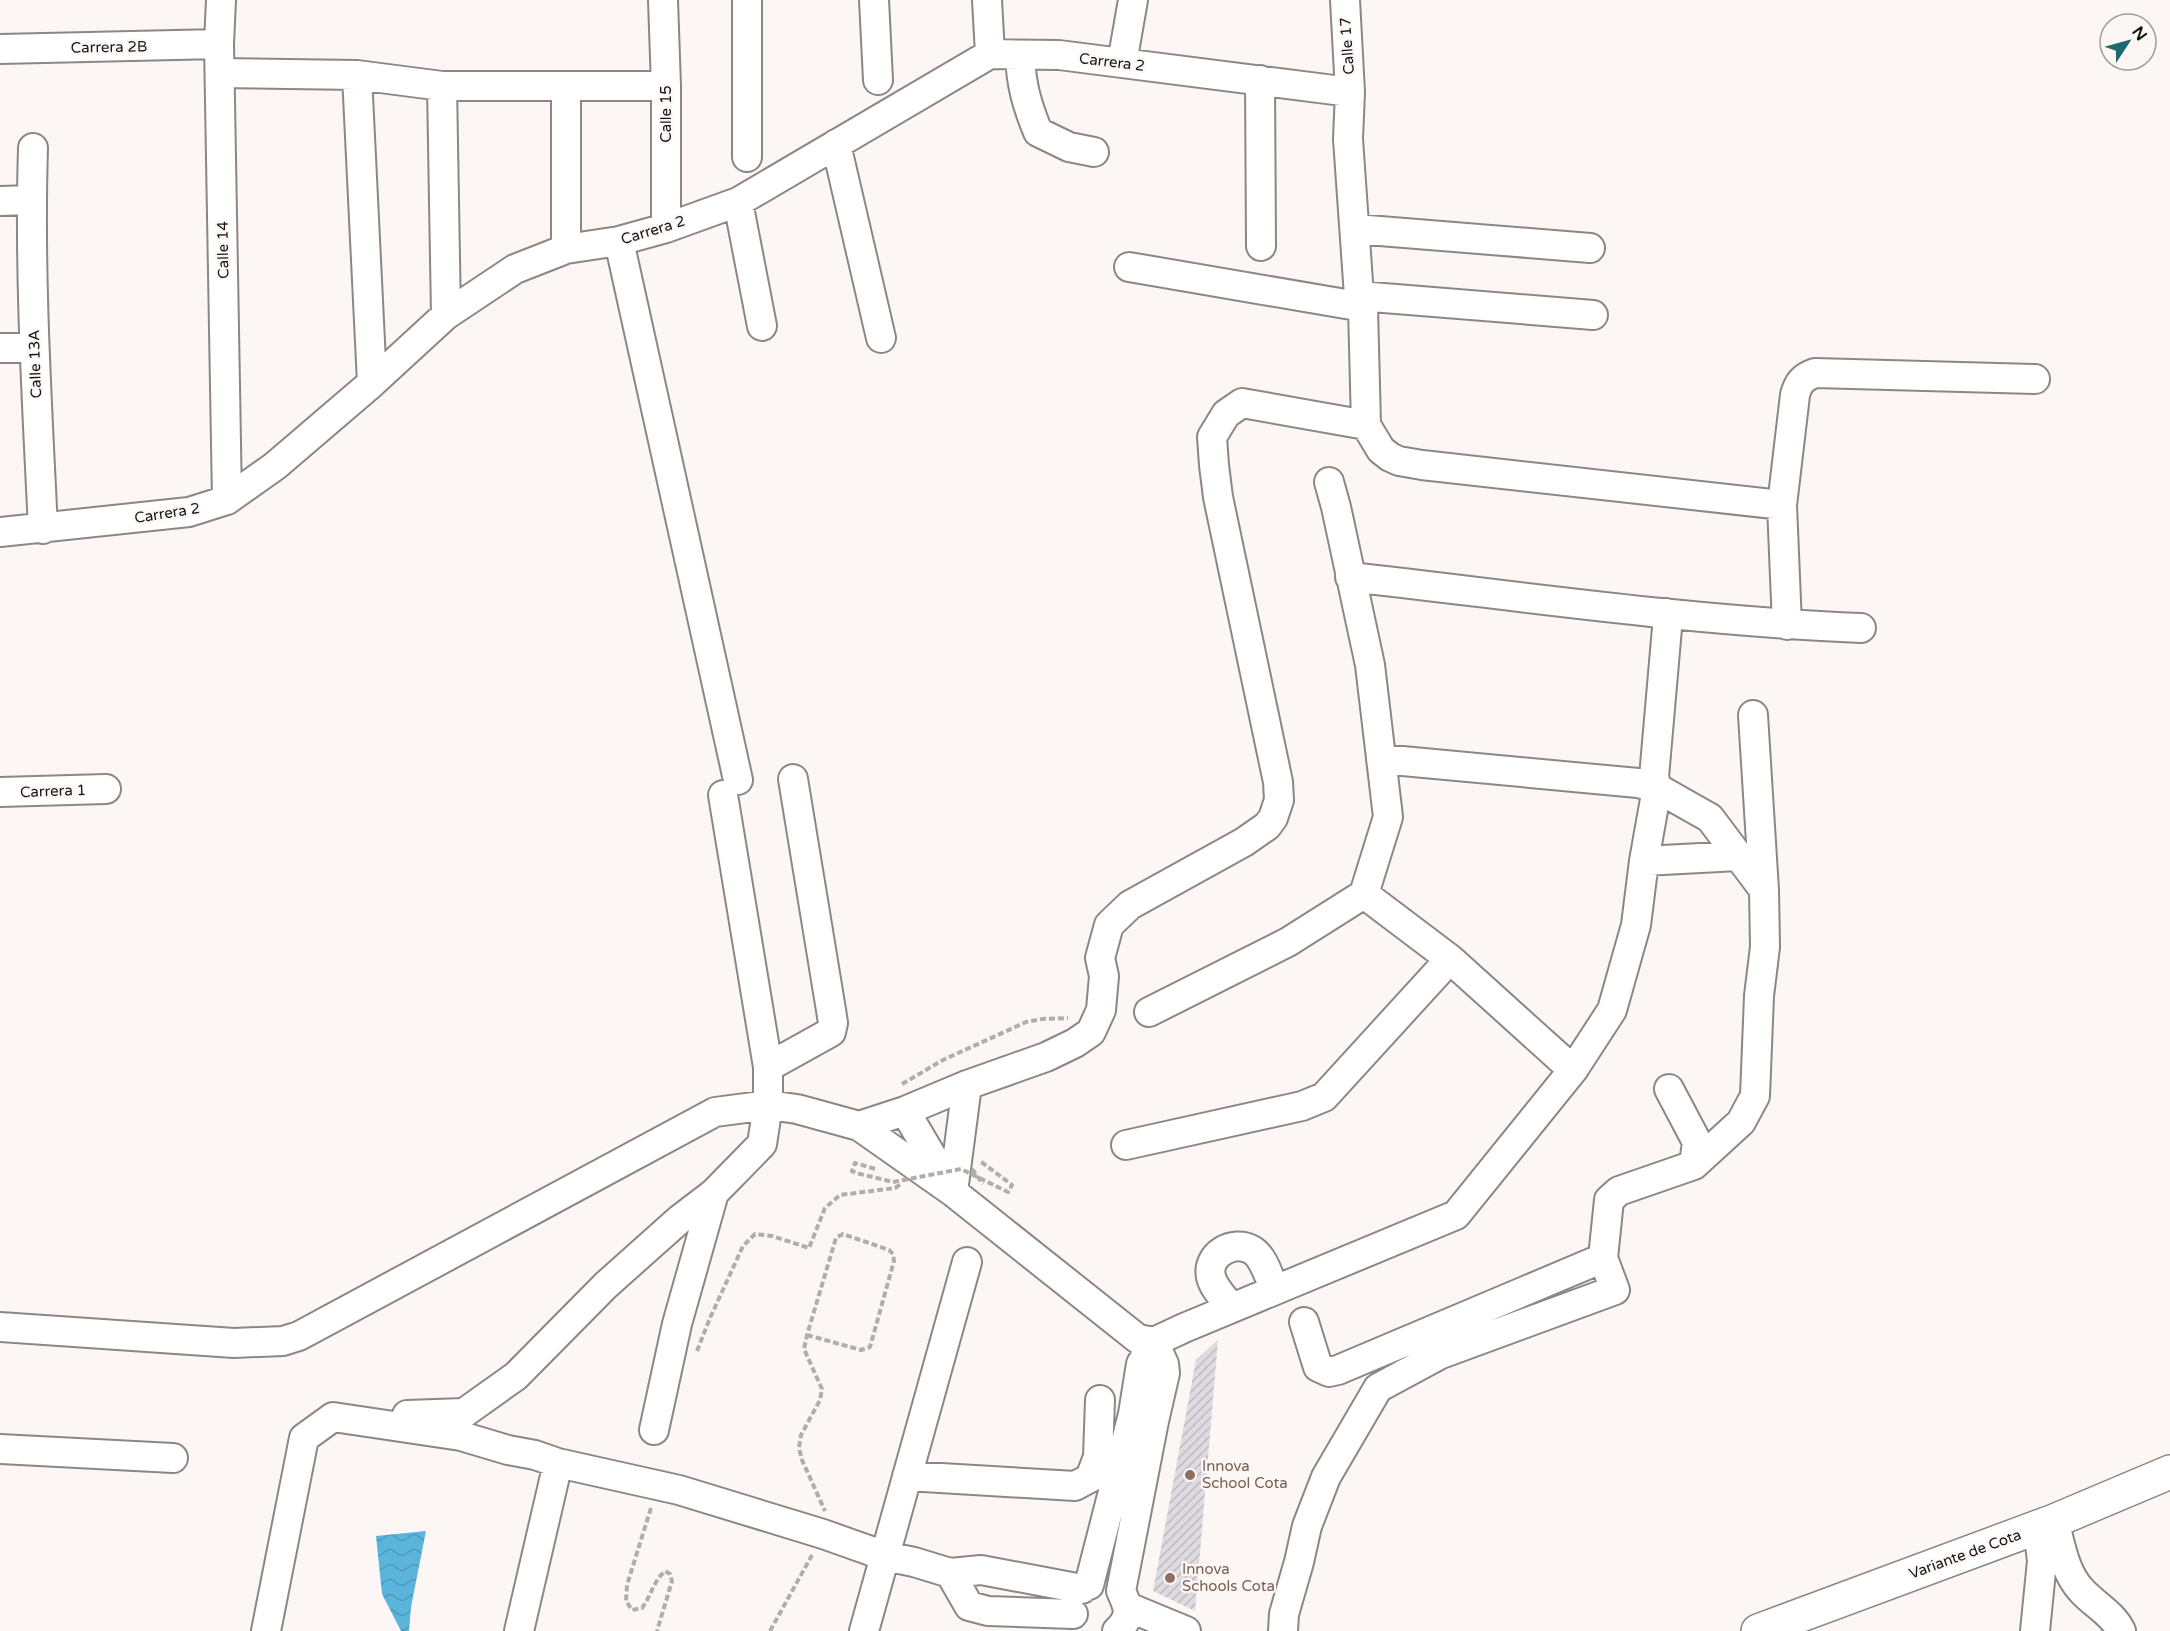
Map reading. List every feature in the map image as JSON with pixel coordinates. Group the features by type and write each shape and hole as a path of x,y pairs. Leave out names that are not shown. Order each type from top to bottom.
{"main road":[{"name":"Variante de Cota","path":"1758,1631 2046,1524 2170,1472"}],"street":[{"name":"Calle 14","path":"221,0 219,44 228,500"},
{"name":"Calle 15","path":"663,0 666,86 666,228"},
{"path":"747,0 747,157"},
{"path":"874,0 878,80"},
{"path":"987,0 990,54"},
{"path":"1122,63 1133,0"},
{"name":"Calle 17","path":"1345,0 1350,92 1348,139 1361,302 1366,425"},
{"name":"Carrera 2B","path":"0,49 219,44"},
{"name":"Carrera 2","path":"0,532 189,512 228,500 274,466 372,383 447,315 515,268 566,249 619,241 666,228 738,202 990,54 1059,55 1350,92"},
{"path":"1020,56 1026,105 1038,132 1069,147 1094,152"},
{"path":"220,73 357,75 442,86 666,86"},
{"path":"357,75 372,383"},
{"path":"1260,80 1261,246"},
{"path":"442,86 447,315"},
{"path":"566,99 566,249"},
{"path":"836,144 881,338"},
{"name":"Calle 13A","path":"33,148 34,348 43,529"},
{"path":"0,201 32,200"},
{"path":"738,202 762,326"},
{"path":"1355,229 1590,248"},
{"path":"266,1631 304,1438 333,1417 464,1413 516,1376 606,1285 680,1219 714,1193 762,1144 768,1105 768,1067 731,788 619,241"},
{"path":"1129,267 1361,302 1593,315"},
{"path":"0,348 34,348"},
{"path":"1787,625 1782,505 1795,395 1798,384 1807,375 1815,373 2035,379"},
{"path":"859,1126 900,1100 967,1085 1046,1056 1075,1043 1091,1032 1101,1010 1104,976 1100,958 1109,925 1130,905 1244,842 1267,826 1273,818 1279,801 1278,782 1218,497 1212,437 1226,414 1242,403 1366,425 1380,450 1399,461 1442,468 1782,505"},
{"path":"1149,1012 1288,942 1364,894 1388,816 1370,664 1341,526 1329,482"},
{"path":"1350,577 1665,614 1787,625 1861,628"},
{"path":"0,1327 234,1343 283,1341 299,1336 715,1112 768,1105 797,1109 859,1126 953,1192 1138,1339 1154,1342 1456,1215 1574,1070 1612,1010 1636,925 1657,788 1654,777 1667,628 1665,614"},
{"path":"1283,1631 1284,1614 1307,1526 1322,1487 1377,1388 1441,1354 1615,1290 1603,1258 1609,1200 1619,1191 1694,1165 1741,1122 1755,1096 1758,996 1765,946 1764,890 1753,715"},
{"path":"1381,759 1638,783 1657,788 1710,818 1764,890"},
{"path":"768,1067 826,1036 831,1032 833,1023 794,779"},
{"name":"Carrera 1","path":"0,792 106,789"},
{"path":"1644,861 1738,856"},
{"path":"1364,894 1450,959 1574,1070"},
{"path":"1126,1145 1302,1106 1324,1097 1450,959"},
{"path":"953,1192 967,1085"},
{"path":"1670,1089 1697,1142 1694,1165"},
{"path":"900,1100 953,1192"},
{"path":"654,1430 677,1324 714,1193"},
{"path":"1233,1308 1216,1290 1211,1275 1213,1260 1224,1249 1239,1246 1253,1250 1263,1263 1275,1290"},
{"path":"1304,1322 1318,1367 1329,1372 1603,1258"},
{"path":"864,1631 967,1262"},
{"path":"1123,1613 1154,1421 1165,1373 1164,1364 1154,1342"},
{"path":"1082,1613 1133,1414 1141,1364 1154,1342"},
{"path":"907,1476 1075,1486 1090,1478 1098,1457 1100,1400"},
{"path":"333,1417 460,1436 558,1463 658,1486 823,1534 885,1556 950,1573 981,1570 1082,1613"},
{"path":"0,1449 172,1458"},
{"path":"519,1631 558,1463"},
{"path":"2035,1631 2046,1524"},
{"path":"2046,1524 2069,1573 2081,1590 2117,1622 2121,1631"},
{"path":"950,1573 969,1606 988,1611 1082,1613"},
{"path":"1082,1613 1106,1583 1123,1613 1139,1629 1183,1629"}],"path":[{"path":"900,1100 943,1060 1026,1022 1070,1018 1091,1032"},
{"path":"885,1171 855,1163 852,1167 852,1171 856,1173 893,1182 961,1169 1008,1192 1012,1185 980,1161"},
{"path":"972,1169 983,1184"},
{"path":"694,1360 710,1318 743,1246 755,1234 772,1236 808,1248 825,1208 840,1195 895,1188 901,1184 899,1178 892,1175"},
{"path":"770,1631 823,1534 826,1515 799,1448 801,1434 820,1400 822,1389 804,1348 807,1335 836,1238 843,1234 889,1250 893,1254 894,1261 870,1347 861,1350 807,1335"},
{"path":"657,1631 672,1581 670,1574 665,1571 654,1583 648,1600 642,1608 632,1610 626,1601 627,1585 658,1486"}],"water":[{"path":"426,1531 411,1607 409,1631 401,1631 382,1594 376,1536"}],"building":[{"name":"Innova School Cota","path":"1218,1340 1195,1611 1153,1591 1196,1360"}],"place":[{"name":"Innova School Cota","path":"1190,1475"},
{"name":"Innova Schools Cota","path":"1170,1578"}]}
